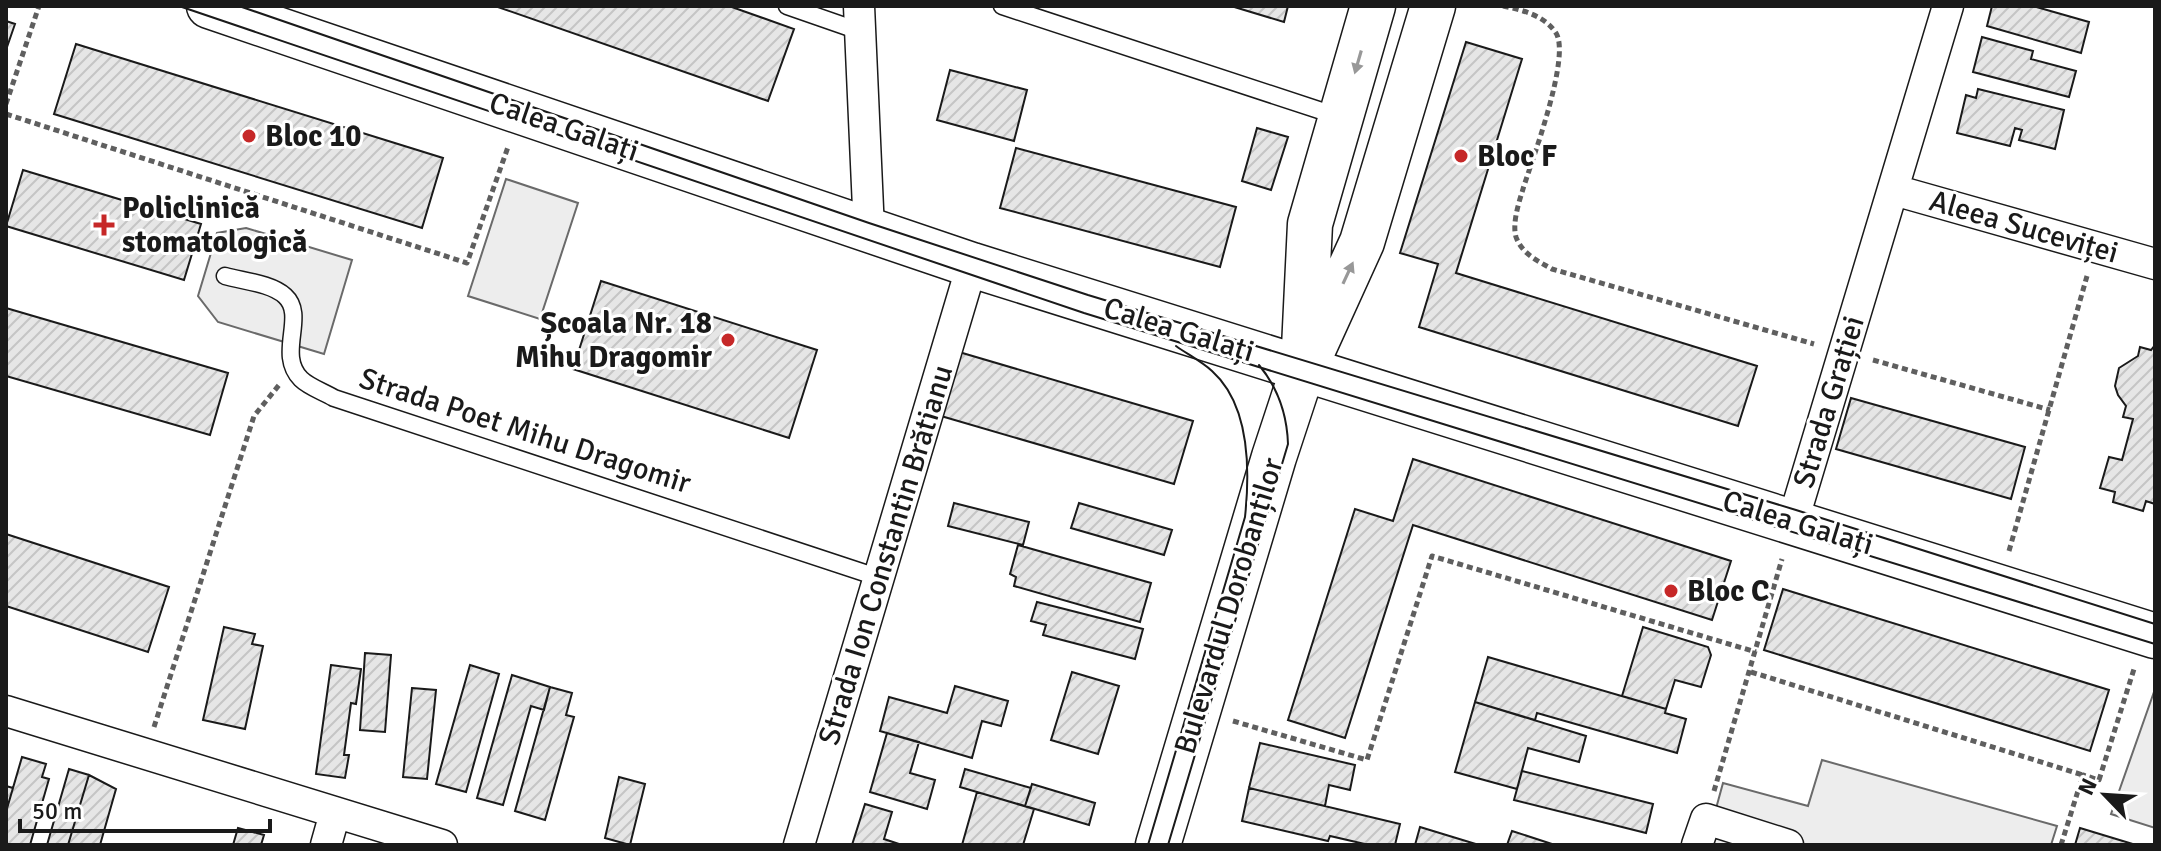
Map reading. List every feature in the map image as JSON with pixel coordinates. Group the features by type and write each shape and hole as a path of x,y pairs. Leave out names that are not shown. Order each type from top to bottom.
{"main road":[{"name":"Bulevardul Dorobanților","path":"1303,369 1310,224 1373,6"},
{"name":"Bulevardul Dorobanților","path":"1158,845 1274,457 1303,369 1362,242 1433,6"},
{"name":"Calea Galați","path":"237,10 520,112 972,265 2150,634"}],"street":[{"name":"Strada Grației","path":"1793,521 1948,6"},
{"path":"859,18 869,231"},
{"name":"Aleea Suceviței","path":"1894,190 2155,264"},
{"name":"Strada Ion Constantin Brătianu","path":"799,845 972,265"},
{"path":"6,711 442,845"},
{"path":"326,845 335,813"},
{"path":"1702,832 1788,845"}],"lane":[{"path":"787,6 859,18"},
{"path":"1002,6 1342,117"},
{"path":"225,276 274,290 287,297 294,313 289,353 293,368"},
{"name":"Strada Poet Mihu Dragomir","path":"293,368 302,381 334,398 880,578"}],"path":[{"path":"6,104 39,6"},
{"path":"1503,6 1528,12 1543,20 1557,35 1561,54 1556,81 1517,209 1516,236 1529,256 1552,269 2050,410"},
{"path":"6,114 467,263 520,112"},
{"path":"1999,586 2096,247"},
{"path":"145,754 254,416 293,368"},
{"name":"Strada Grației","path":"1702,832 1793,521"},
{"path":"1198,711 1367,760 1432,556 1756,652"},
{"path":"1751,672 2099,780 2150,634"},
{"path":"2061,845 2083,775"}],"shaded area":[{"path":"506,179 578,203 540,319 468,296"},
{"path":"246,228 352,260 324,354 218,322 198,296 217,233"},
{"path":"2155,689 2155,828 2111,814"},
{"path":"1822,760 2057,826 2051,845 1706,845 1723,783 1808,806"}],"building":[{"path":"495,6 729,6 794,29 768,101"},
{"path":"1231,6 1288,6 1284,22"},
{"path":"1992,6 2033,6 2089,22 2081,53 1987,26"},
{"path":"6,21 15,24 6,50"},
{"path":"1982,37 2033,51 2031,59 2076,71 2069,97 1973,72"},
{"name":"Bloc F","path":"1466,42 1522,59 1456,273 1757,366 1738,426 1419,327 1438,264 1400,253"},
{"name":"Bloc 10","path":"76,44 443,158 422,228 54,114"},
{"path":"950,70 1027,90 1014,141 937,120"},
{"path":"1978,89 2064,110 2055,149 2019,140 2022,130 2015,128 2010,146 1957,133 1966,95 1976,98"},
{"path":"1257,128 1288,137 1271,190 1242,181"},
{"path":"1016,148 1236,207 1220,267 1000,208"},
{"name":"Policlinică stomatologică","path":"23,170 201,224 184,280 6,226"},
{"path":"601,281 817,350 789,438 573,369"},
{"path":"6,308 228,373 210,435 6,376"},
{"path":"2155,345 2155,504 2146,501 2143,511 2113,502 2115,492 2100,488 2109,457 2122,460 2133,419 2123,417 2126,406 2115,386 2119,368 2138,356 2140,347 2151,350"},
{"path":"959,352 1193,421 1174,484 941,416"},
{"path":"1851,398 2025,447 2011,499 1836,449"},
{"name":"Bloc C","path":"1413,459 1731,561 1712,620 1413,525 1345,738 1288,720 1355,509 1393,521"},
{"path":"954,503 1029,522 1023,545 948,526"},
{"path":"1079,503 1172,530 1164,555 1071,528"},
{"path":"6,534 169,587 148,652 6,606"},
{"path":"1018,545 1151,583 1140,622 1014,586 1016,577 1010,574"},
{"path":"1783,589 2109,690 2090,751 1764,650"},
{"path":"1037,602 1143,629 1135,659 1043,635 1046,625 1031,621"},
{"path":"224,627 255,634 252,644 263,646 245,729 203,720"},
{"path":"1643,627 1708,647 1711,655 1701,687 1675,680 1666,709 1622,696"},
{"path":"365,653 391,655 385,732 360,730"},
{"path":"1488,657 1666,709 1665,713 1686,719 1677,753 1537,713 1535,720 1475,702"},
{"path":"331,665 361,669 356,704 351,703 344,755 349,755 345,778 316,774"},
{"path":"470,665 499,674 466,792 436,784"},
{"path":"1072,672 1119,686 1098,754 1051,740"},
{"path":"512,675 550,687 544,710 531,706 503,805 477,798"},
{"path":"955,686 1008,701 1001,726 982,721 972,758 880,731 889,697 947,713"},
{"path":"550,687 572,693 566,715 574,717 545,820 515,811"},
{"path":"412,688 436,690 427,779 403,777"},
{"path":"1475,702 1586,736 1579,762 1528,748 1517,789 1455,772"},
{"path":"887,733 919,742 910,773 935,780 927,809 870,792"},
{"path":"1260,743 1355,765 1350,790 1329,785 1325,806 1249,788"},
{"path":"22,757 46,764 42,777 49,779 30,845 6,845 6,812"},
{"path":"69,769 89,775 68,845 47,845"},
{"path":"965,769 1031,788 1025,806 960,787"},
{"path":"1522,771 1653,804 1646,833 1514,800"},
{"path":"89,775 116,789 100,845 68,845"},
{"path":"619,777 645,784 630,845 605,838"},
{"path":"1032,784 1095,803 1089,825 1025,806"},
{"path":"6,786 13,788 6,812"},
{"path":"1249,788 1400,824 1395,845 1369,845 1330,836 1328,841 1242,821"},
{"path":"977,792 1034,809 1023,845 962,845"},
{"path":"865,804 892,812 884,839 902,845 852,845"},
{"path":"1420,827 1479,845 1415,845"},
{"path":"238,828 264,835 261,845 233,845"},
{"path":"2080,828 2136,845 2075,845"},
{"path":"1512,831 1555,845 1507,845"}],"tram line":[{"path":"179,6 1084,313 2155,644"},
{"path":"239,6 869,223 1088,295 1796,510 2155,624"},
{"path":"1148,845 1245,517 1247,499 1245,439 1234,402 1225,385 1212,371 1176,346"},
{"path":"1168,845 1288,444 1280,402 1259,365"}],"place":[{"name":"Bloc 10","path":"249,136"},
{"name":"Bloc F","path":"1461,156"},
{"name":"Policlinică stomatologică","path":"104,225"},
{"name":"Școala Nr. 18 Mihu Dragomir","path":"728,340"},
{"name":"Bloc C","path":"1671,591"}]}
